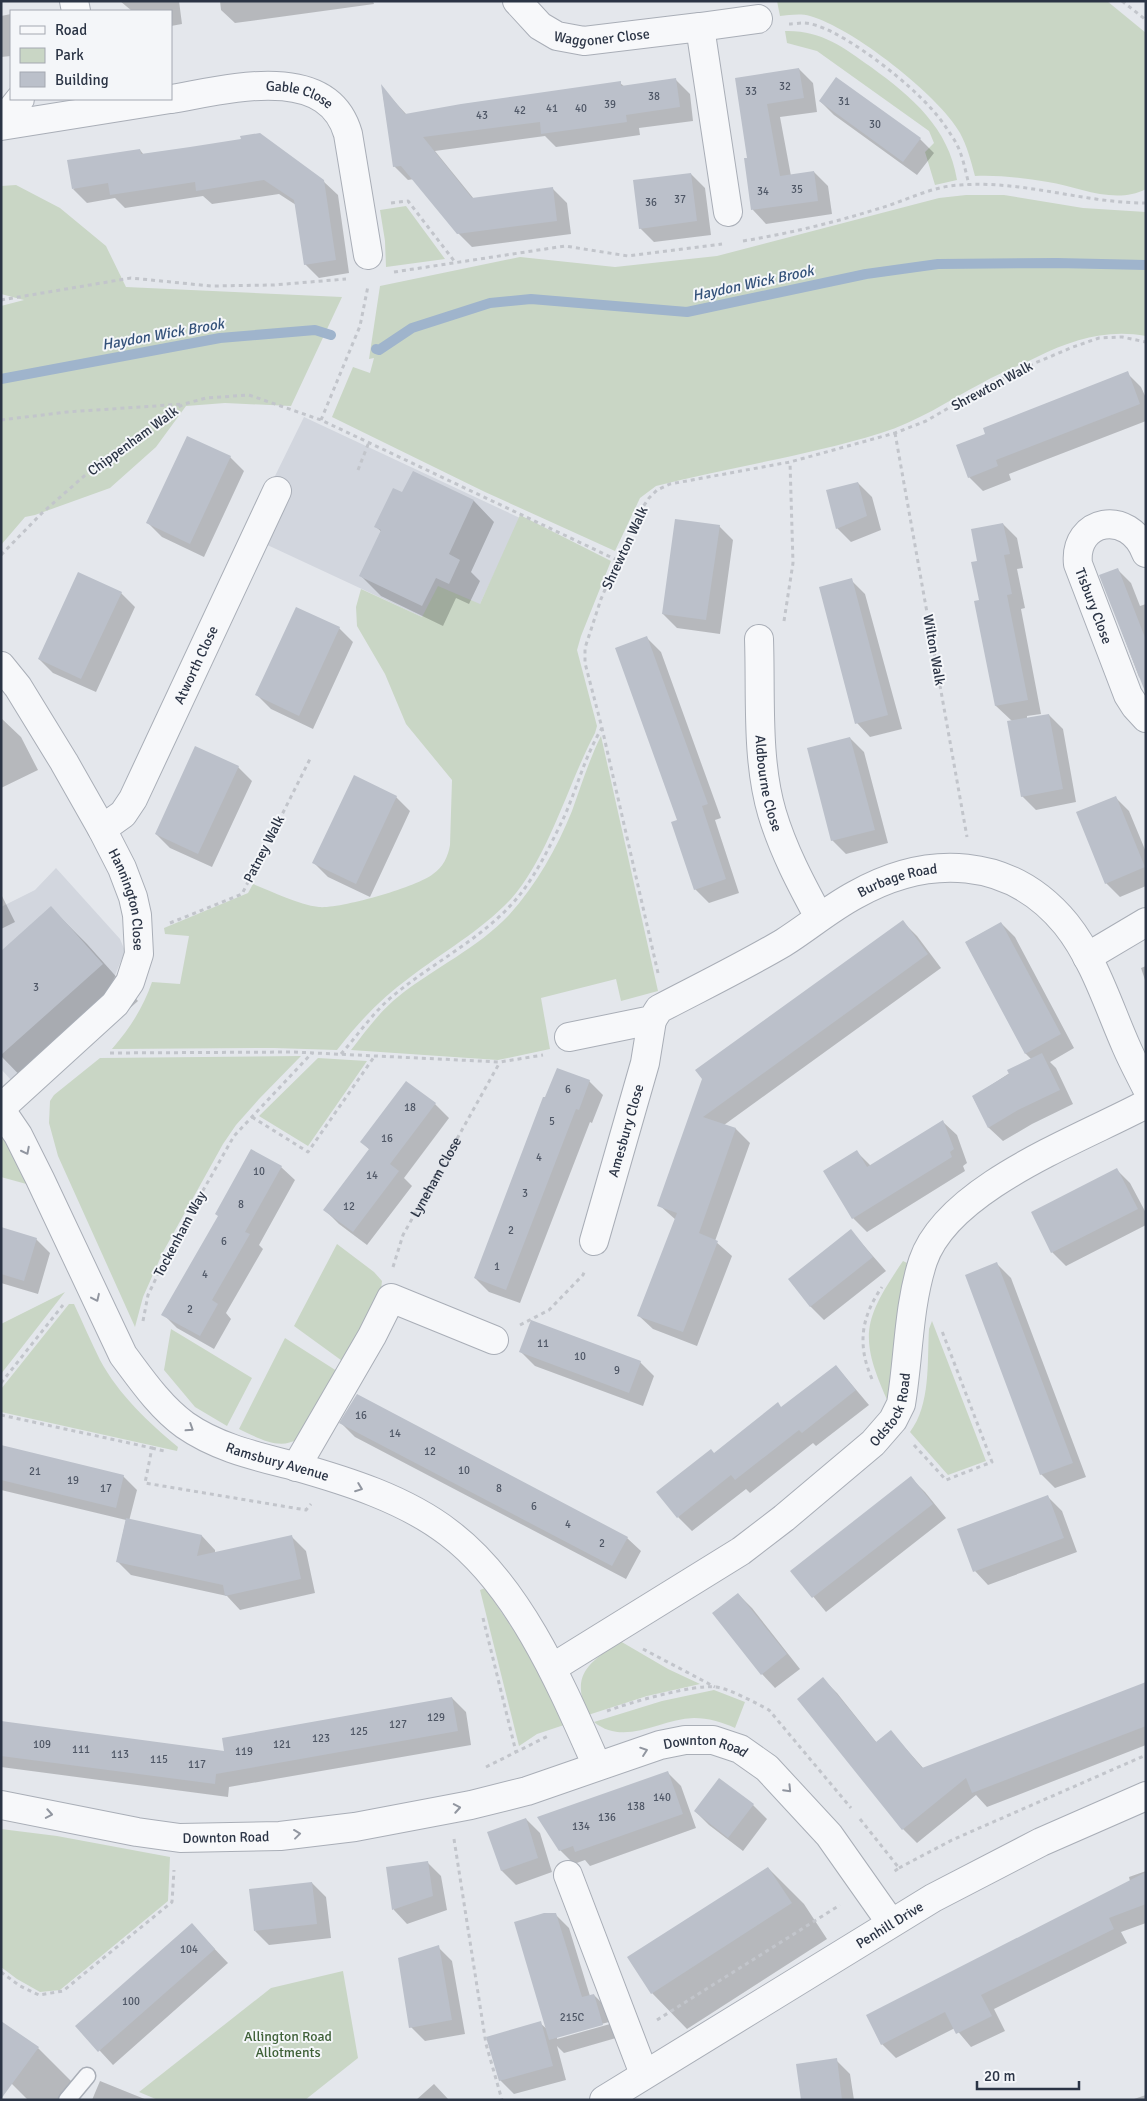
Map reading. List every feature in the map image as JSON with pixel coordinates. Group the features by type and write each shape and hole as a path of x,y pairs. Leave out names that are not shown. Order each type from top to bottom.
{"street":[{"name":"Waggoner Close","path":"516,1 540,26 557,36 584,41 758,20"},
{"path":"700,27 728,212"},
{"name":"Gable Close","path":"172,99 261,85 291,86 317,94 336,109 344,120 368,254"},
{"path":"1,125 19,100"},
{"name":"Gable Close","path":"1,125 104,104 158,100"},
{"name":"Atworth Close","path":"102,829 123,814 133,799 277,491"},
{"name":"Tisbury Close","path":"1146,553 1143,545 1132,532 1114,523 1096,528 1088,533 1082,539 1077,554 1078,564 1128,696 1134,706 1146,718"},
{"name":"Aldbourne Close","path":"759,639 765,776 772,812 797,878 819,917"},
{"name":"Hannington Close","path":"1,666 18,687 102,829 122,868 133,897 139,935 139,954 130,982 115,1004 1,1109"},
{"name":"Burbage Road","path":"569,1037 656,1014 785,941 855,894 885,881 937,867 961,866 979,869 1000,876 1026,889 1045,902 1066,925 1087,957 1146,1086"},
{"path":"1087,957 1146,922"},
{"name":"Amesbury Close","path":"594,1241 645,1063 656,1014"},
{"name":"Odstock Road","path":"552,1668 741,1552 833,1478 873,1442 894,1420 901,1404 915,1290 930,1245 957,1212 978,1193 1008,1175 1146,1104"},
{"name":"Ramsbury Avenue","path":"1,1109 18,1135 40,1179 125,1358 148,1388 184,1424 213,1441 248,1454 332,1478 408,1507 449,1532 477,1558 509,1597 534,1635 552,1668 598,1766"},
{"path":"296,1467 372,1336 391,1298 494,1340"},
{"name":"Downton Road","path":"1,1805 137,1832 175,1837 280,1836 355,1827 449,1809 527,1791 660,1745 685,1740 713,1740 740,1749 767,1768 795,1796 829,1835 891,1923"},
{"name":"Penhill Drive","path":"625,2090 891,1923 985,1869 1087,1820 1146,1796"},
{"name":"Penhill Drive","path":"568,1875 630,2037 625,2090"}],"lane":[{"path":"67,2100 87,2076"}],"path":[{"path":"1122,1 1146,20"},
{"path":"758,20 787,25 804,23 820,27 854,45 899,78 920,97 954,139 969,185"},
{"path":"737,242 785,234 836,221 939,188 969,185 1017,186 1097,199 1146,203"},
{"path":"361,208 408,201 455,262"},
{"path":"389,273 565,246 628,256 727,244"},
{"path":"1,300 131,278 211,286 274,286 350,278"},
{"path":"321,420 360,326 368,284"},
{"name":"Shrewton Walk","path":"656,1014 661,988 602,728 585,663 585,648 601,599 636,517 648,498 657,490 670,484 790,462 895,433 926,421 980,390 1028,366 1099,338 1122,337 1146,342"},
{"name":"Chippenham Walk","path":"1,556 42,512 99,463 184,404 206,398 249,395 321,420 617,560"},
{"path":"1,420 67,412 184,404"},
{"name":"Wilton Walk","path":"895,433 967,840 961,866"},
{"path":"358,470 369,442"},
{"path":"759,639 780,644 793,563 790,462"},
{"path":"341,1055 392,996 471,941 499,918 519,896 537,869 565,815 590,749 602,728"},
{"name":"Patney Walk","path":"139,935 242,894 310,759"},
{"path":"105,1053 312,1053 500,1062 551,1053 569,1037"},
{"name":"Tockenham Way","path":"125,1358 140,1345 148,1295 172,1245 234,1136 312,1053"},
{"path":"252,1117 308,1152 374,1057"},
{"name":"Lyneham Close","path":"391,1298 393,1264 403,1235 500,1062"},
{"path":"494,1340 548,1310 556,1303 583,1275 594,1241"},
{"path":"1,1383 86,1277"},
{"path":"1,1415 152,1448 145,1483 306,1510 332,1478"},
{"path":"481,1612 516,1753"},
{"path":"616,1629 642,1648 716,1687"},
{"path":"899,1868 952,1840 1146,1755"},
{"path":"449,1809 486,2044 502,2100"},
{"path":"1,1972 20,1986 39,1995 63,1991 172,1902 175,1837"},
{"path":"630,2037 868,1888"}],"shaded area":[{"path":"304,417 520,518 480,604 422,617 246,535"},
{"path":"56,868 120,939 125,951 109,990 11,1080 1,1069 1,907 35,890"}],"green space":[{"path":"777,1 1107,1 1146,33 1146,189 1122,195 1110,195 1030,179 1003,176 975,176 967,148 960,133 933,100 914,82 870,48 827,23 806,15 780,16"},
{"path":"785,31 810,33 831,41 861,60 901,90 937,129 953,161 957,180 935,185 925,152 934,143 929,131 817,51 787,43"},
{"path":"16,185 60,208 106,246 126,287 342,297 291,406 225,403 186,406 156,447 110,488 25,517 1,545 1,306 24,300 1,294 1,186"},
{"path":"966,195 1004,195 1083,208 1146,212 1146,336 1131,334 1103,335 1076,341 995,376 920,417 881,433 797,455 656,486 640,498 615,551 485,492 332,417 353,367 370,373 374,358 369,359 380,286 520,257 615,267 717,256 939,198"},
{"path":"406,206 445,259 386,267 385,241 380,210"},
{"path":"520,515 611,561 577,650 597,726 547,841 524,882 511,899 487,921 379,1002 337,1050 274,1048 112,1049 135,1017 152,982 180,984 189,936 165,934 164,928 248,893 253,884 302,903 329,907 395,891 424,879 437,871 442,865 450,845 452,780 406,724 385,674 357,626 356,607 361,589 422,617 438,586 480,604"},
{"path":"601,736 658,991 621,1001 616,979 541,998 550,1049 498,1060 351,1050 385,1008 413,986 484,938 519,903 537,879 560,839"},
{"path":"301,1056 259,1099 236,1125 223,1144 163,1252 143,1297 135,1327 58,1156 49,1123 50,1101 54,1095 100,1058"},
{"path":"318,1058 367,1061 308,1146 259,1116"},
{"path":"1,1127 30,1185 1,1177"},
{"path":"337,1244 374,1272 382,1281 381,1289 345,1363 294,1326"},
{"path":"903,1261 907,1263 902,1285 889,1404 872,1362 869,1330 880,1299"},
{"path":"65,1292 1,1374 1,1324"},
{"path":"69,1304 74,1304 100,1360 116,1385 145,1418 178,1447 177,1451 1,1412 1,1389"},
{"path":"932,1321 986,1461 948,1475 910,1432 922,1409 925,1396 929,1329"},
{"path":"171,1329 252,1378 227,1426 195,1407 164,1370"},
{"path":"285,1338 340,1373 297,1439 283,1444 268,1442 239,1429"},
{"path":"485,1588 534,1660 564,1725 537,1734 519,1746 480,1590"},
{"path":"620,1641 668,1669 700,1684 647,1696 588,1715 581,1689 585,1671 599,1656"},
{"path":"714,1690 745,1702 735,1728 715,1721 694,1718 681,1719 642,1730 618,1732 606,1729 594,1722 662,1701"},
{"path":"1,1829 57,1836 170,1857 168,1901 60,1990 40,1992 1,1967"},
{"name":"Allington Road Allotments","path":"343,1971 358,2058 305,2100 158,2100 139,2092 271,1988"}],"building":[{"path":"799,68 804,98 767,104 780,176 814,171 818,201 751,210 744,158 747,158 735,78"},
{"path":"836,77 921,138 903,162 819,101"},
{"path":"676,78 680,107 626,115 627,122 541,134 540,122 423,137 472,198 553,187 557,221 457,234 401,166 393,167 381,84 405,114 621,81 621,86"},
{"path":"260,133 324,180 336,260 304,265 294,200 264,180 196,191 195,182 110,195 108,183 72,189 67,160 140,149 141,154 241,139 240,136"},
{"path":"691,173 697,221 639,229 633,180"},
{"path":"1128,371 1140,404 996,460 998,466 968,478 956,445 985,434 983,428"},
{"path":"187,436 231,456 190,544 146,523"},
{"path":"413,471 474,500 449,554 460,560 449,584 436,578 422,606 359,576 381,530 374,527 393,488 402,492"},
{"path":"858,482 867,516 836,529 826,490"},
{"path":"675,519 720,525 706,620 662,614"},
{"path":"1003,523 1010,554 1004,555 1012,594 1007,595 1028,700 995,706 974,601 979,600 971,562 977,561 971,529"},
{"path":"1118,568 1146,640 1146,694 1099,575"},
{"path":"78,572 122,592 81,679 38,659"},
{"path":"852,578 888,715 855,724 819,587"},
{"path":"296,607 340,627 299,716 255,695"},
{"path":"647,636 708,804 702,806 726,879 694,890 671,822 677,820 615,648"},
{"path":"1049,714 1063,789 1021,797 1007,721"},
{"path":"850,737 875,830 831,841 807,748"},
{"path":"195,746 239,766 198,854 155,834"},
{"path":"354,775 397,796 356,884 312,863"},
{"path":"1116,796 1145,867 1105,884 1076,812"},
{"path":"51,906 103,964 1,1055 1,951"},
{"path":"903,920 928,954 703,1117 736,1128 699,1233 718,1241 683,1332 637,1316 677,1213 657,1206 702,1079 695,1070"},
{"path":"1001,922 1061,1034 1025,1054 965,942"},
{"path":"1042,1053 1060,1090 1018,1110 988,1128 972,1096 1009,1074 1007,1070"},
{"path":"557,1068 590,1080 579,1110 576,1109 506,1290 474,1278 543,1097 545,1097"},
{"path":"406,1081 436,1103 390,1164 399,1171 353,1232 323,1210 369,1149 360,1142"},
{"path":"943,1120 954,1149 950,1152 952,1157 852,1219 823,1171 857,1150 867,1167"},
{"path":"251,1149 282,1166 245,1232 250,1234 212,1300 218,1304 200,1336 161,1315 218,1216 215,1214"},
{"path":"1117,1168 1138,1209 1051,1253 1031,1212"},
{"path":"1,1227 37,1238 24,1281 1,1274"},
{"path":"851,1229 873,1257 810,1307 788,1279"},
{"path":"997,1262 1073,1463 1040,1475 965,1275"},
{"path":"531,1320 641,1361 629,1393 519,1352"},
{"path":"836,1365 856,1390 802,1433 799,1430 735,1480 731,1475 677,1518 656,1492 711,1449 714,1453 778,1402 781,1407"},
{"path":"357,1394 628,1537 612,1566 339,1423"},
{"path":"1,1445 124,1475 116,1508 1,1480"},
{"path":"911,1476 933,1504 812,1598 790,1571"},
{"path":"1048,1495 1064,1538 973,1572 957,1529"},
{"path":"126,1518 202,1535 197,1556 292,1535 301,1579 225,1596 223,1585 116,1562"},
{"path":"738,1593 787,1654 761,1675 712,1613"},
{"path":"823,1677 876,1742 891,1730 922,1768 1146,1682 1146,1726 972,1793 966,1778 902,1830 797,1699"},
{"path":"452,1697 458,1731 216,1774 215,1784 1,1756 1,1721 224,1751 222,1738"},
{"path":"668,1771 683,1814 601,1843 575,1852 573,1846 559,1851 537,1817"},
{"path":"719,1778 754,1804 728,1838 694,1811"},
{"path":"526,1818 538,1858 501,1871 487,1832"},
{"path":"428,1861 433,1896 392,1910 386,1867"},
{"path":"768,1867 792,1903 651,1994 627,1957"},
{"path":"1146,1872 1146,1904 1109,1918 1114,1929 981,1995 992,2016 956,2034 945,2012 881,2045 866,2015"},
{"path":"312,1882 317,1924 254,1931 249,1889"},
{"path":"544,1913 556,1913 582,1997 594,1994 603,2025 549,2040 514,1922"},
{"path":"192,1923 215,1949 98,2052 75,2026"},
{"path":"439,1945 452,2020 409,2028 398,1958"},
{"path":"1,2021 39,2047 1,2099"},
{"path":"541,2021 553,2066 499,2081 486,2037"},
{"path":"837,2058 842,2100 801,2100 796,2064"}],"waterway":[{"name":"Haydon Wick Brook","path":"376,349 379,350 412,328 490,303 531,299 687,312 866,274 938,264 1057,263 1146,265"},
{"name":"Haydon Wick Brook","path":"1,379 220,338 315,330 331,335"}]}
